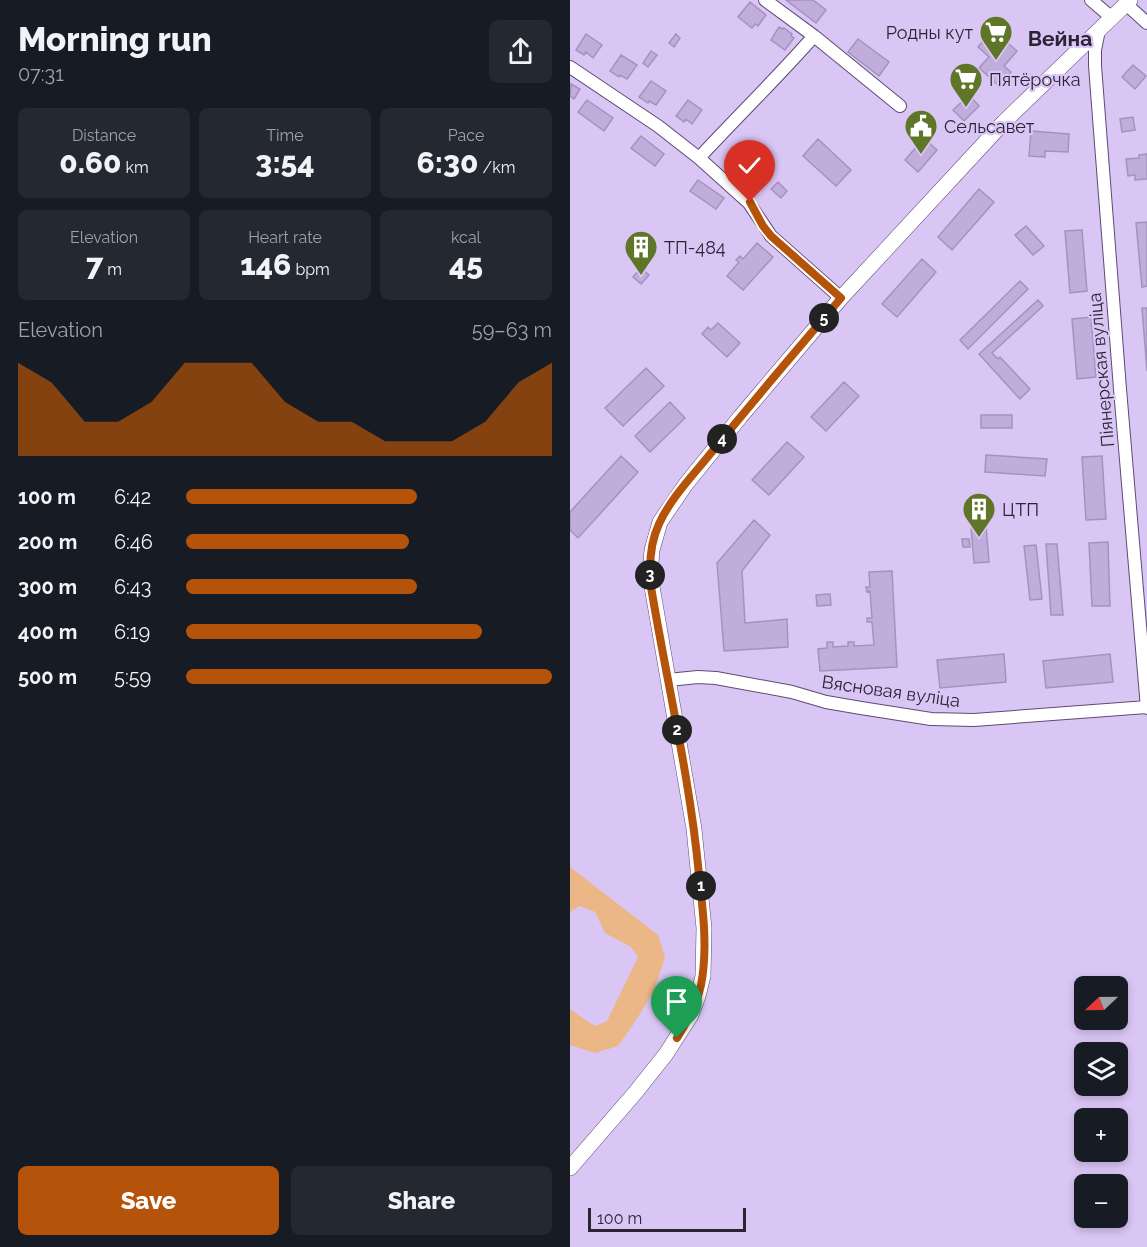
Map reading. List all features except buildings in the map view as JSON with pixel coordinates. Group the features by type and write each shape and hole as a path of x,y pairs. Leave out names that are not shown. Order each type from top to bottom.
{"street":[{"path":"765,0 814,36 900,106"},
{"path":"1091,0 1112,18"},
{"path":"570,1168 666,1054 691,1015 701,987 704,941 698,862 689,796 651,587 650,560 660,522 686,484 841,298 1004,122 1128,2 1147,23"},
{"name":"Піянерская вуліца","path":"1099,30 1095,66 1147,708"},
{"path":"699,158 814,36"},
{"path":"1070,58 1086,56 1091,58 1095,66"},
{"path":"570,67 658,126 699,158 750,202 771,236 841,298"},
{"name":"Вясновая вуліца","path":"668,680 716,678 861,708 951,720 1147,708"}],"shaded area":[{"path":"570,867 658,935 665,957 654,991 618,1046 595,1053 570,1045 570,1009 595,1026 607,1021 638,957 631,947 605,933 595,912 580,906 570,912"}],"place":[{"name":"Родны кут","path":"996,61"},
{"name":"Пятёрочка","path":"966,108"},
{"name":"Сельсавет","path":"921,155"},
{"name":"ТП-484","path":"641,276"},
{"name":"ЦТП","path":"979,538"}],"district":[{"name":"Вейна","path":"1060,38"}],"route":[{"path":"677,1038 691,1015 701,987 704,928 689,796 651,587 650,564 654,539 663,516 686,484 841,298 771,236 750,202"}]}
